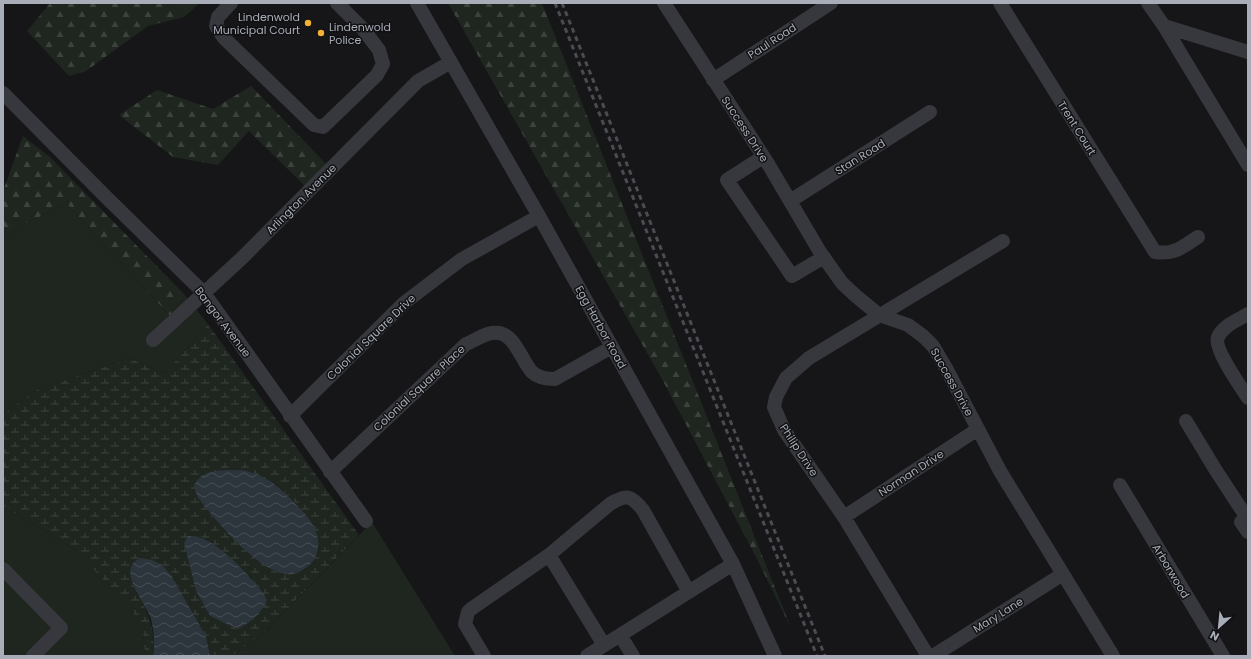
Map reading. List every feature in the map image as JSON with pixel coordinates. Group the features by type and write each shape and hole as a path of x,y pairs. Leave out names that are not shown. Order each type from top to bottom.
{"street":[{"path":"231,3 218,17 216,26 224,38 314,125 323,127 377,75 383,64 379,50 363,29 337,3"},
{"name":"Egg Harbor Road","path":"417,3 539,216 733,564 775,656"},
{"name":"Success Drive","path":"664,3 763,156 824,257 842,282 879,315 908,325 923,336 933,346 1000,471 1113,656"},
{"name":"Paul Road","path":"713,80 831,3"},
{"name":"Trent Court","path":"1000,3 1155,252 1166,254 1178,250 1198,236"},
{"path":"1148,3 1164,26 1248,165"},
{"path":"1164,26 1248,52"},
{"name":"Arlington Avenue","path":"153,340 243,257 418,81 450,62"},
{"name":"Bangor Avenue","path":"3,93 104,196 204,294 366,521"},
{"name":"Stan Road","path":"790,201 930,112"},
{"path":"763,156 727,180 792,276 824,257"},
{"name":"Colonial Square Drive","path":"290,416 404,303 462,258 539,216"},
{"name":"Philip Drive","path":"928,656 844,516 784,430 774,407 776,397 786,378 809,358 1003,241"},
{"path":"1248,314 1225,327 1218,338 1218,345 1222,355 1248,398"},
{"name":"Colonial Square Place","path":"330,472 466,344 491,333 500,333 510,338 533,372 546,379 556,380 612,347"},
{"path":"1186,421 1246,522"},
{"name":"Norman Drive","path":"844,516 978,429"},
{"name":"Arborwood","path":"1120,485 1223,656"},
{"path":"484,656 465,624 468,612 475,605 549,555 610,504 621,497 635,500 643,510 689,592"},
{"path":"549,555 604,645"},
{"path":"587,656 733,564"},
{"path":"3,569 61,628 33,656"},
{"name":"Mary Lane","path":"933,656 1063,574"},
{"path":"620,635 633,656"}],"green space":[{"path":"50,3 169,3 184,17 148,26 86,71 69,76 27,31"},
{"path":"169,3 200,3 184,17"},
{"path":"448,3 542,3 791,628 756,557 663,381"},
{"path":"251,86 331,169 309,190 249,131 218,165 173,157 119,115 157,90 213,109"},
{"path":"23,136 50,157 185,295 170,316 67,204 26,223 9,234 3,231 3,191"},
{"path":"67,204 170,316 185,295 208,324 164,374 130,358 38,389 3,414 3,231 9,234 26,223"},
{"path":"208,324 359,535 266,631 234,656 210,656 206,636 171,575 162,565 136,592 148,614 152,630 154,647 153,656 145,656 143,634 75,550 3,506 3,414 38,389 130,358 164,374","holes":["274,483 292,499 310,521 316,533 318,545 316,557 308,567 298,573 280,573 270,569 259,561 236,541 214,518 198,498","200,537 208,541 234,561 252,578 239,628 231,626 210,616 196,591 184,543"]},
{"path":"3,506 75,550 133,611 143,634 145,656 3,656"},
{"path":"372,522 455,656 234,656 266,631"}],"water":[{"path":"242,470 256,474 275,484 291,499 312,523 318,538 317,555 311,564 303,570 294,574 284,574 269,568 258,561 235,541 198,498 194,487 202,476 214,471"},
{"path":"188,536 199,537 218,548 238,564 262,592 267,600 262,609 248,623 239,628 231,626 210,616 196,591 184,543"},
{"path":"141,558 152,560 162,565 171,575 206,636 210,656 153,656 154,638 151,619 134,586 130,570 133,563"}],"railway":[{"path":"555,3 817,656"},
{"path":"562,3 825,656"}],"place":[{"name":"Lindenwold Municipal Court","path":"308,23"},
{"name":"Lindenwold Police","path":"321,33"}]}
